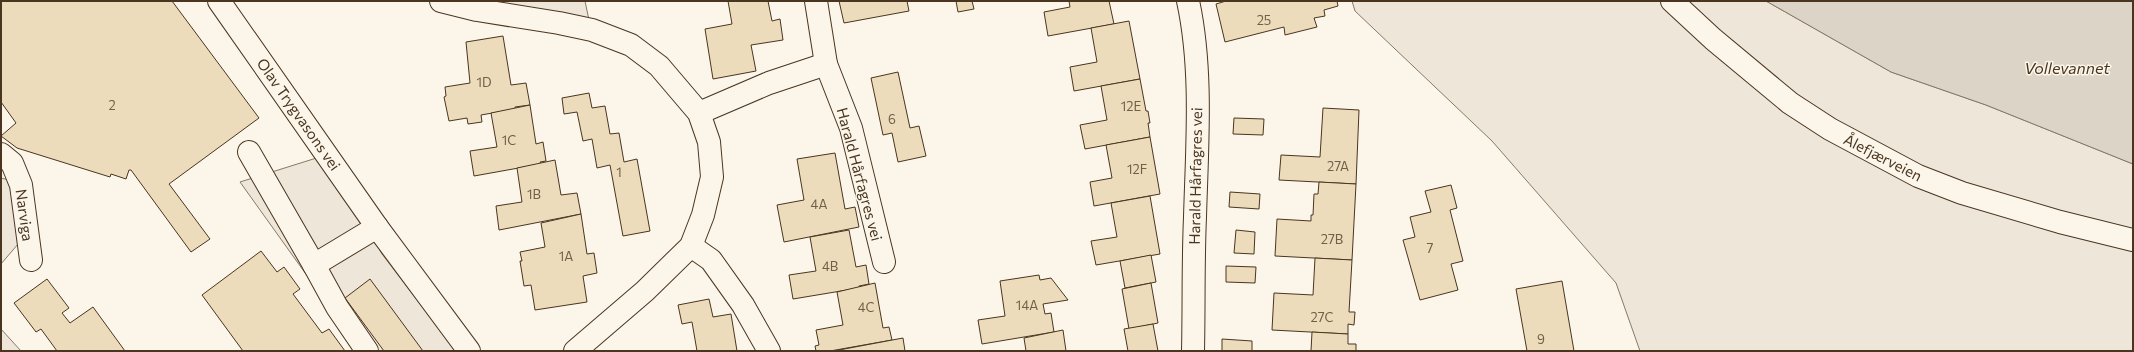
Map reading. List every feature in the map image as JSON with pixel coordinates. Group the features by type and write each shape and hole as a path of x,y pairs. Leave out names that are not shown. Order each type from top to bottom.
{"street":[{"name":"Olav Trygvasons vei","path":"219,1 377,227 469,351"},
{"path":"441,1 477,10 560,22 592,30 631,45 659,66 699,113 709,142 712,177 703,215 691,246 645,291 575,351"},
{"name":"Harald Hårfagres vei","path":"816,1 826,64 851,128 884,262"},
{"name":"Harald Hårfagres vei","path":"1188,1 1194,30 1198,145 1194,218 1193,351"},
{"name":"Ålefjærveien","path":"1672,1 1714,39 1790,103 1830,129 1918,176 1962,193 2060,222 2133,240"},
{"path":"699,113 769,83 826,64"},
{"path":"249,152 337,307 367,351"},
{"name":"Narviga","path":"1,154 12,163 21,184 31,260"},
{"path":"314,266 377,227"},
{"path":"691,246 711,260 743,305 769,351"}],"shaded area":[{"path":"426,1 585,1 589,20 597,34"},
{"path":"1352,1 1766,1 1891,72 1986,105 2133,164 2133,351 1640,351 1616,283 1492,141 1355,11"},
{"path":"326,155 382,254 456,351 361,351 240,182"},
{"path":"1,178 29,185 30,230 1,264"},
{"path":"1,329 21,351 1,351"}],"water":[{"name":"Vollevannet","path":"1766,1 2133,1 2133,164 1986,105 1891,72"}],"building":[{"path":"1,1 172,1 259,118 169,184 210,239 191,252 131,170 129,170 126,179 111,174 110,177 17,148 1,136 16,123 1,102"},
{"path":"728,1 768,1 772,21 780,19 783,40 751,45 756,71 713,79 705,29 732,24"},
{"path":"839,1 907,1 909,11 844,23"},
{"path":"956,1 972,1 974,9 958,12"},
{"path":"1069,1 1109,1 1114,24 1048,36 1044,12 1070,7"},
{"path":"1226,1 1337,1 1338,6 1324,10 1325,16 1314,18 1317,27 1285,35 1284,27 1225,42 1216,4"},
{"path":"1129,21 1140,79 1074,91 1070,67 1097,62 1091,28"},
{"path":"503,36 511,85 526,83 530,105 481,115 482,122 468,124 467,118 449,121 444,97 446,96 445,87 470,83 466,42"},
{"path":"898,72 910,128 919,126 926,156 898,162 892,133 883,135 871,78"},
{"path":"1140,79 1146,111 1148,111 1150,137 1085,149 1080,125 1107,120 1101,86"},
{"path":"589,93 592,108 605,106 610,134 619,133 624,162 637,159 650,231 623,236 610,165 597,168 592,139 583,141 577,112 564,114 562,98"},
{"path":"530,105 536,144 543,142 546,161 540,162 541,164 474,176 470,151 497,147 491,113"},
{"path":"1323,108 1359,110 1356,184 1279,180 1281,155 1320,157"},
{"path":"1234,118 1264,119 1263,135 1233,134"},
{"path":"1150,137 1160,194 1094,206 1090,182 1112,178 1106,145"},
{"path":"835,153 845,209 855,207 859,227 784,242 777,205 804,200 797,159"},
{"path":"555,160 561,195 577,193 581,214 499,230 496,206 522,202 517,168"},
{"path":"1319,182 1356,184 1352,260 1275,256 1277,219 1311,221 1311,215 1313,215 1314,194 1318,194"},
{"path":"1451,185 1457,208 1450,210 1463,261 1451,264 1458,290 1420,300 1403,240 1415,237 1410,217 1431,212 1425,191"},
{"path":"1230,192 1260,194 1259,209 1229,207"},
{"path":"1150,196 1160,254 1096,265 1091,241 1117,237 1111,203"},
{"path":"581,214 587,254 594,253 597,273 583,276 587,302 535,310 531,285 524,286 520,252 545,247 541,223"},
{"path":"849,230 856,267 866,265 869,284 859,286 859,288 793,299 789,275 816,271 810,237"},
{"path":"1236,230 1255,232 1254,254 1234,253"},
{"path":"261,251 277,272 284,267 300,289 293,294 322,333 329,329 345,351 243,351 202,295"},
{"path":"1151,255 1156,282 1125,288 1120,261"},
{"path":"1315,258 1352,260 1349,312 1355,312 1354,325 1348,324 1348,334 1272,330 1274,293 1313,295"},
{"path":"1226,266 1256,267 1255,283 1226,282"},
{"path":"1039,275 1040,280 1051,278 1068,300 1043,304 1045,314 1051,313 1054,332 982,344 978,320 1005,316 1000,281"},
{"path":"47,279 69,308 62,313 70,323 93,307 125,351 57,351 41,329 36,332 14,303"},
{"path":"370,279 423,351 384,351 345,298"},
{"path":"1562,281 1574,351 1527,351 1516,289"},
{"path":"875,283 883,328 889,327 892,340 830,351 816,351 815,346 819,345 816,330 843,325 837,292"},
{"path":"1151,283 1158,323 1129,329 1122,289"},
{"path":"709,299 713,317 731,314 737,351 697,351 692,322 682,324 678,305"},
{"path":"1153,324 1158,351 1128,351 1124,329"},
{"path":"1063,330 1066,351 1026,351 1024,338"},
{"path":"1312,332 1348,334 1348,344 1356,344 1356,351 1311,351"},
{"path":"903,338 905,351 839,351 839,350"},
{"path":"1222,339 1252,341 1252,351 1222,351"}]}
